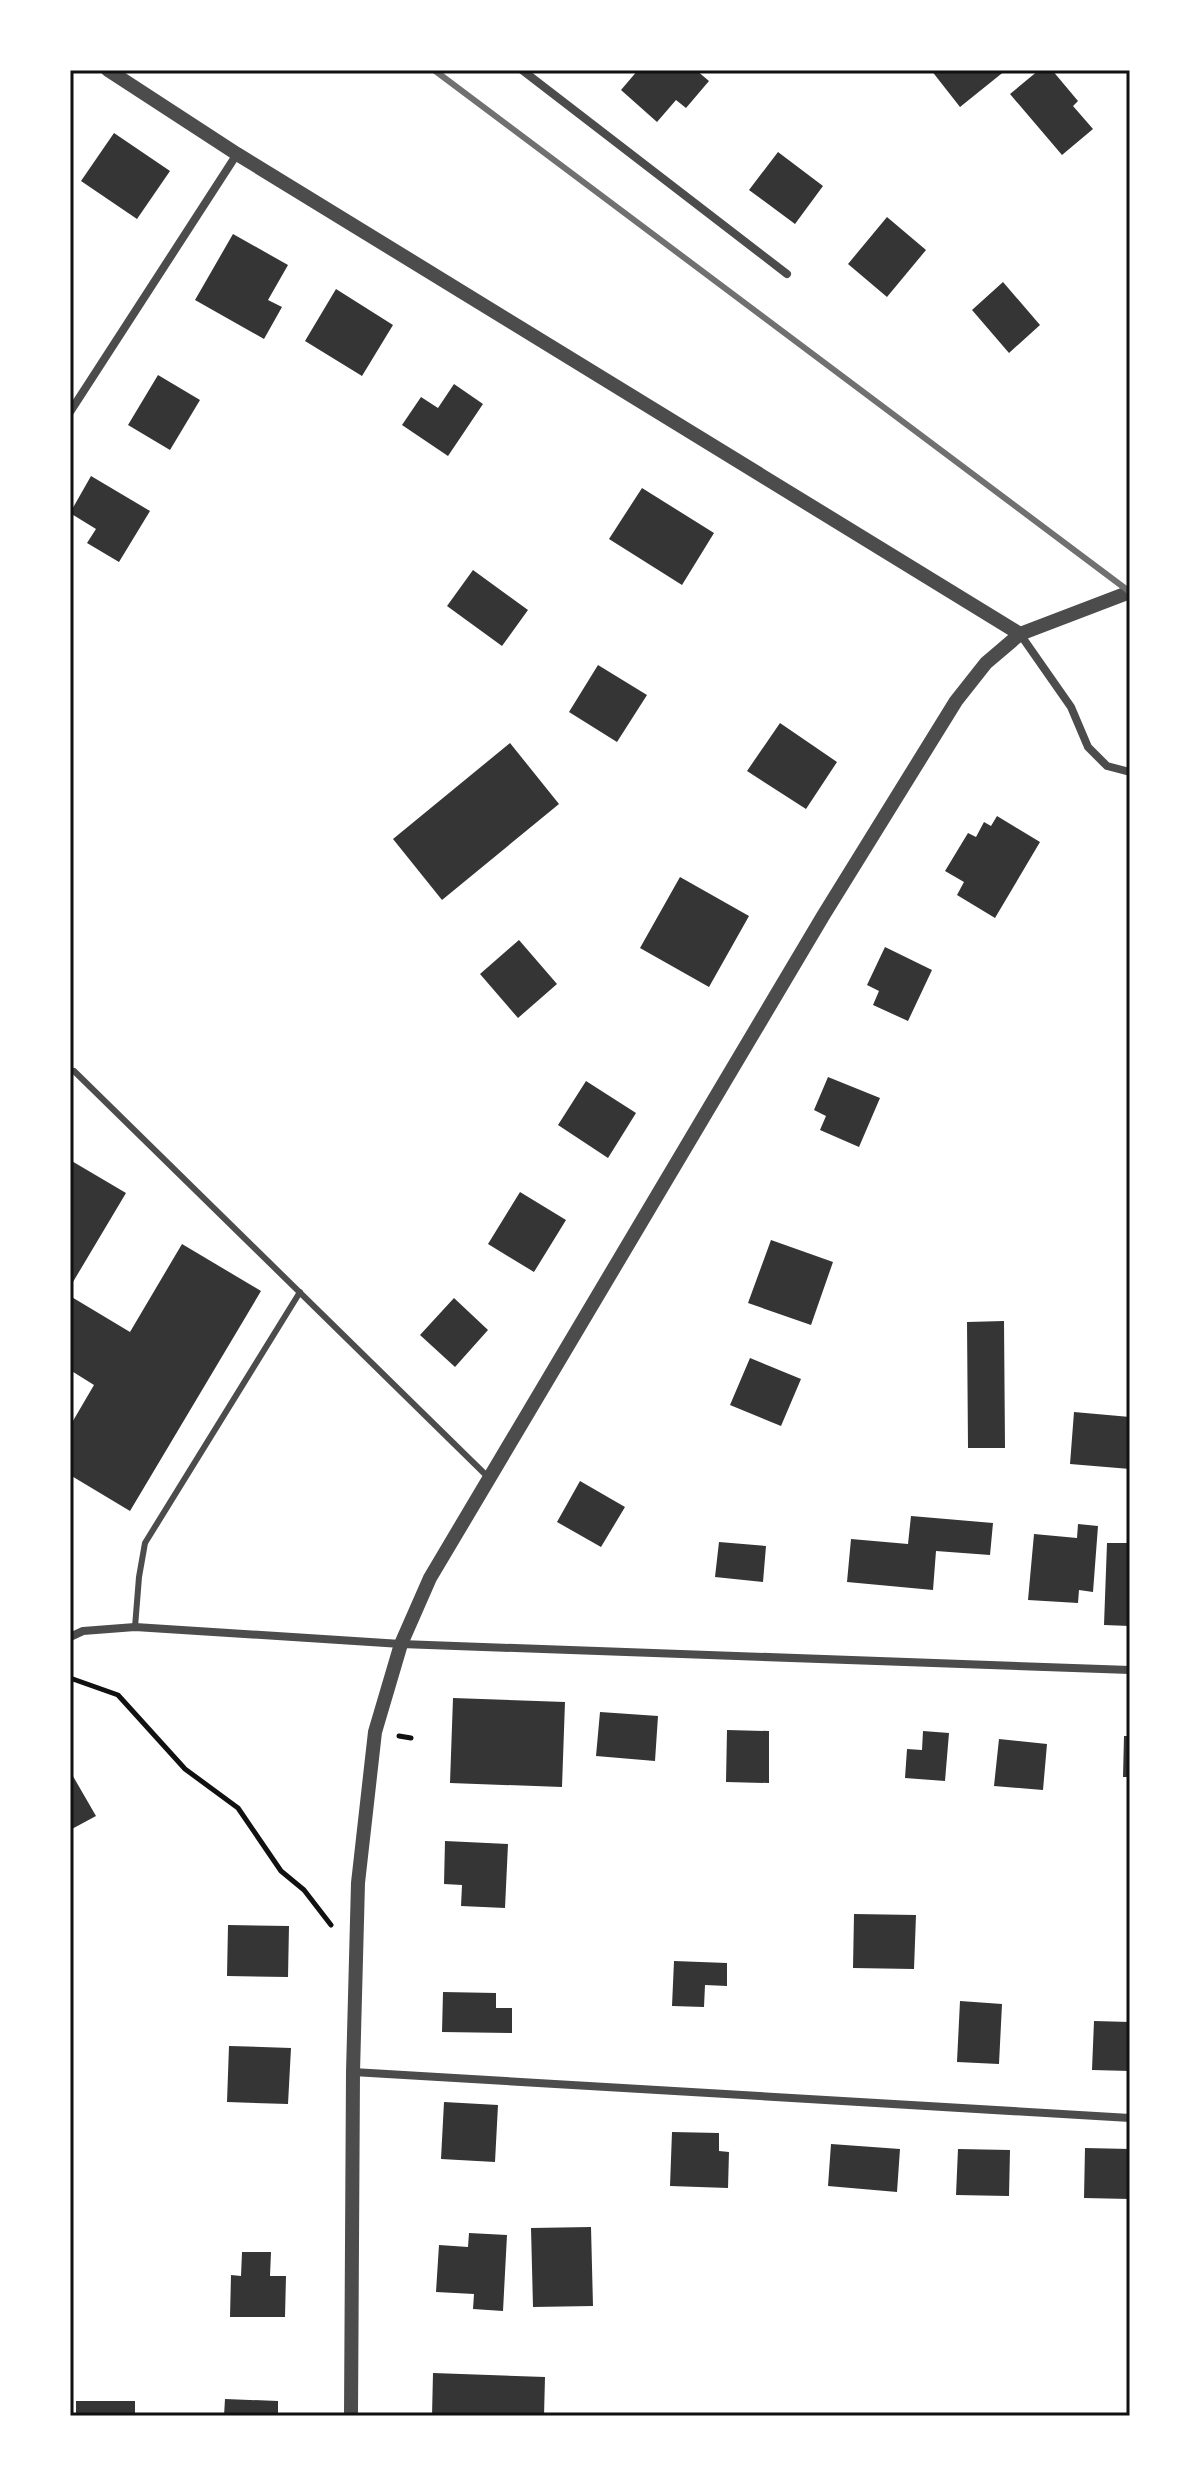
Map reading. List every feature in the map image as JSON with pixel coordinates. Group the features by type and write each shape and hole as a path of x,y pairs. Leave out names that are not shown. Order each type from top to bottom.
{"street":[{"path":"108,70 237,154 1020,634 1071,707 1088,747 1107,766 1130,772"},
{"path":"522,70 787,274"},
{"path":"70,412 237,154"},
{"path":"351,2416 353,2072 358,1883 375,1732 401,1644 430,1578 823,916 956,701 986,663 1020,634 1130,592"},
{"path":"70,1637 83,1631 135,1627 401,1644 1130,1670"},
{"path":"353,2072 1130,2118"}],"lane":[{"path":"74,1071 489,1478"},
{"path":"135,1627 145,1543 300,1292"}],"path":[{"path":"70,1678 118,1695 185,1769 238,1808 281,1871 304,1890 321,1915 356,1952"}],"building":[{"path":"638,70 696,70 709,81 686,108 676,100 657,122 621,90"},
{"path":"931,70 1006,70 960,107"},
{"path":"1039,70 1052,70 1078,101 1073,106 1093,129 1062,155 1010,94"},
{"path":"114,133 170,171 137,219 81,181"},
{"path":"778,152 823,186 795,224 749,190"},
{"path":"887,217 926,250 887,297 848,264"},
{"path":"233,234 288,265 268,300 282,307 264,339 195,300"},
{"path":"1003,282 1040,325 1009,353 972,310"},
{"path":"336,289 393,325 362,376 305,341"},
{"path":"158,375 200,400 170,450 128,425"},
{"path":"454,384 483,404 448,456 402,425 421,397 438,408"},
{"path":"91,476 150,511 119,562 87,543 96,529 70,513"},
{"path":"642,488 714,533 682,585 609,539"},
{"path":"473,570 528,610 502,646 447,606"},
{"path":"598,665 647,695 617,742 569,712"},
{"path":"780,723 837,762 806,809 747,771"},
{"path":"510,743 559,804 442,900 393,839"},
{"path":"997,816 1040,842 995,918 957,895 964,882 945,871 968,833 976,837 984,822 991,826"},
{"path":"680,877 749,916 709,987 640,948"},
{"path":"519,940 557,984 518,1018 480,974"},
{"path":"885,947 932,970 908,1021 873,1005 879,991 867,985"},
{"path":"828,1077 880,1098 859,1147 820,1130 826,1116 814,1110"},
{"path":"586,1081 636,1113 608,1158 558,1125"},
{"path":"70,1160 126,1193 70,1287"},
{"path":"520,1192 566,1220 534,1272 488,1244"},
{"path":"771,1240 833,1262 811,1325 748,1303"},
{"path":"182,1244 261,1291 130,1511 70,1475 70,1426 94,1385 70,1370 70,1296 130,1332"},
{"path":"454,1298 488,1330 455,1367 420,1335"},
{"path":"1004,1321 1005,1448 968,1448 967,1322"},
{"path":"750,1358 801,1379 781,1426 730,1405"},
{"path":"1074,1412 1130,1417 1130,1469 1070,1464"},
{"path":"580,1481 625,1507 601,1547 557,1522"},
{"path":"911,1516 993,1523 990,1555 936,1551 933,1590 847,1582 851,1539 908,1544"},
{"path":"1078,1524 1098,1526 1093,1592 1079,1590 1078,1603 1028,1600 1034,1534 1077,1538"},
{"path":"719,1542 766,1546 763,1582 715,1577"},
{"path":"1107,1543 1130,1543 1130,1626 1104,1625"},
{"path":"453,1698 565,1702 562,1787 450,1783"},
{"path":"600,1712 658,1716 655,1761 596,1756"},
{"path":"727,1730 769,1731 769,1783 726,1782"},
{"path":"923,1731 949,1733 945,1781 905,1778 907,1749 922,1750"},
{"path":"1124,1736 1130,1736 1130,1777 1123,1777"},
{"path":"999,1739 1047,1744 1043,1790 994,1786"},
{"path":"70,1771 96,1816 70,1830"},
{"path":"445,1841 508,1844 505,1908 461,1906 462,1885 444,1884"},
{"path":"854,1914 916,1915 914,1969 853,1968"},
{"path":"228,1925 289,1926 288,1977 227,1976"},
{"path":"674,1961 727,1963 727,1986 705,1985 704,2007 672,2006"},
{"path":"443,1992 496,1993 496,2008 512,2008 512,2033 442,2032"},
{"path":"960,2001 1002,2004 999,2064 957,2062"},
{"path":"1094,2021 1130,2022 1130,2071 1092,2070"},
{"path":"229,2046 291,2048 288,2104 227,2102"},
{"path":"444,2102 498,2105 495,2162 441,2159"},
{"path":"672,2132 719,2133 719,2151 729,2152 728,2188 670,2186"},
{"path":"831,2144 900,2149 897,2192 828,2186"},
{"path":"1085,2148 1130,2149 1130,2199 1084,2198"},
{"path":"958,2149 1010,2150 1009,2196 956,2195"},
{"path":"591,2227 593,2306 533,2307 531,2228"},
{"path":"469,2233 507,2235 503,2311 473,2309 474,2294 436,2292 439,2245 468,2247"},
{"path":"242,2252 271,2252 270,2276 286,2276 285,2317 230,2317 231,2275 241,2276"},
{"path":"433,2373 545,2377 544,2416 432,2416"},
{"path":"225,2399 278,2401 278,2416 224,2416"},
{"path":"76,2401 135,2401 135,2416 76,2416"}],"railway":[{"path":"434,70 1130,592"}]}
